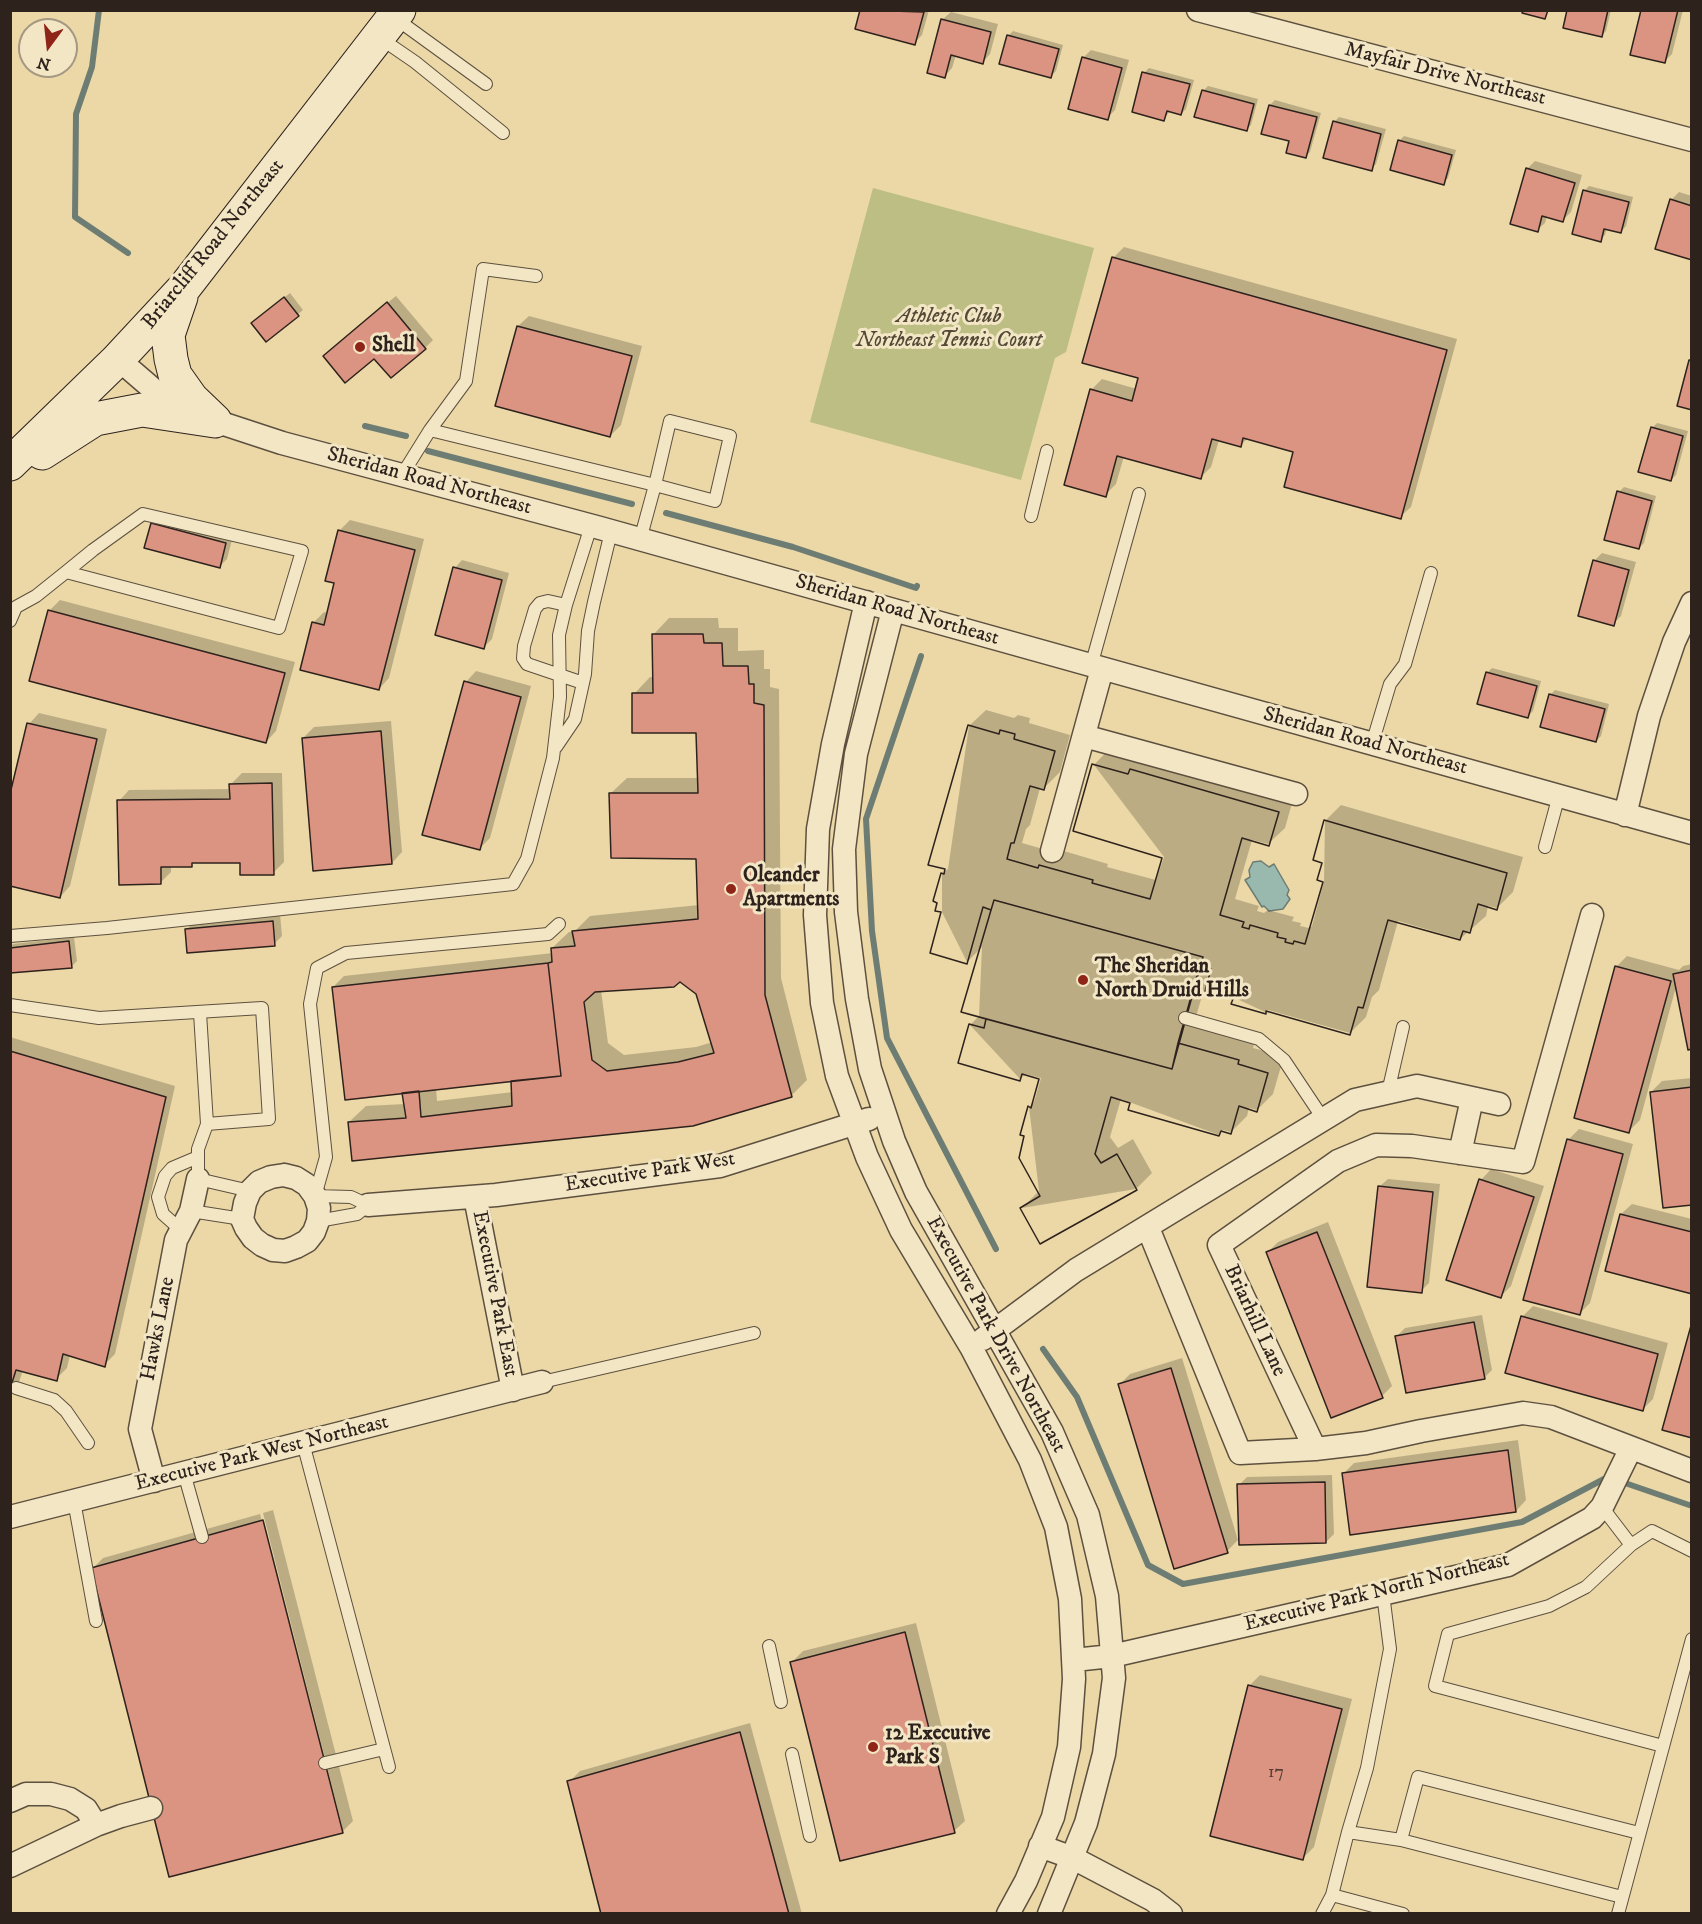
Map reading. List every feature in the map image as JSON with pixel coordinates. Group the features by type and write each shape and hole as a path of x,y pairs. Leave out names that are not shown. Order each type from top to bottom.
{"main road":[{"name":"Briarcliff Road Northeast","path":"10,464 118,359 184,288 391,22"},
{"path":"184,288 168,335 171,359 175,375 192,399 215,421"},
{"path":"10,474 94,420 142,410 215,421"}],"street":[{"name":"Mayfair Drive Northeast","path":"1198,10 1692,140"},
{"name":"Sheridan Road Northeast","path":"118,359 161,396 215,421 282,443 866,602 1692,833"},
{"path":"856,1124 837,1076 822,1003 815,915 818,829 833,744 866,602"},
{"path":"1624,814 1649,716 1674,642 1692,603"},
{"path":"885,1115 870,1069 857,999 846,912 844,849 856,754 893,610"},
{"path":"1052,851 1084,736 1097,668"},
{"path":"1084,736 1296,794"},
{"name":"Briarhill Lane","path":"1316,1449 1218,1245 1338,1161 1376,1145 1413,1146 1523,1162 1592,915"},
{"path":"971,1347 1076,1270 1355,1100 1417,1086 1499,1104"},
{"path":"1460,1153 1472,1099"},
{"name":"Executive Park West","path":"368,1204 476,1197 720,1166 885,1115"},
{"name":"Executive Park Drive Northeast","path":"885,1115 903,1166 924,1208 1052,1432 1088,1515 1107,1596 1114,1678 1104,1754 1086,1823 1049,1914"},
{"name":"Executive Park Drive Northeast","path":"856,1124 867,1157 901,1230 971,1347 1029,1460 1056,1527 1070,1599 1074,1679 1069,1747 1053,1817 1026,1881 1008,1914"},
{"name":"Hawks Lane","path":"154,1481 140,1429 176,1240 186,1220 198,1168"},
{"path":"284,1175 296,1178 307,1185 315,1196 319,1208 314,1232 307,1241 296,1248 285,1251 273,1250 262,1245 253,1238 242,1219 244,1203 250,1191 265,1179 284,1175"},
{"name":"Executive Park East","path":"476,1197 513,1390"},
{"path":"1148,1228 1240,1453 1316,1449 1366,1443 1523,1413 1551,1417 1692,1471"},
{"name":"Executive Park West Northeast","path":"10,1517 542,1382"},
{"name":"Executive Park North Northeast","path":"1074,1660 1112,1656 1508,1565 1592,1518 1602,1507 1631,1448"},
{"path":"10,1801 26,1794 51,1794 70,1799 86,1809 96,1825"},
{"path":"10,1866 96,1825 151,1808"},
{"path":"1040,1846 1073,1858 1154,1900 1171,1914"}],"lane":[{"path":"391,22 486,84"},
{"path":"391,22 415,62 503,133"},
{"path":"402,475 430,430 466,381 483,269 536,276"},
{"path":"430,430 655,485 715,501 730,436 670,421 655,485 640,540"},
{"path":"1031,516 1047,451"},
{"path":"1097,668 1139,494"},
{"path":"10,621 16,607 36,596 66,572 144,514 302,551 279,628 66,572"},
{"path":"10,936 107,928 513,884 527,859 555,748 560,676 559,635 566,605 601,529"},
{"path":"555,748 574,719 583,683 601,529"},
{"path":"1372,744 1390,684 1404,664 1431,573"},
{"path":"566,605 548,601 540,603 535,609 524,646 523,658 527,664 583,683"},
{"path":"1545,847 1559,795"},
{"path":"318,1221 357,1214 368,1204 351,1197 315,1196 326,1157 310,1004 317,968 345,953 548,934 559,924"},
{"path":"10,1005 99,1018 262,1008 269,1119 207,1124"},
{"path":"198,1168 198,1149 207,1124 200,1013"},
{"path":"1185,1018 1259,1039 1284,1060 1324,1120"},
{"path":"1388,1092 1403,1027"},
{"path":"242,1219 186,1220 163,1214 158,1197 165,1176 172,1168 198,1168 250,1191"},
{"path":"542,1382 754,1333"},
{"path":"16,1388 54,1400 66,1411 88,1443"},
{"path":"303,1443 389,1767"},
{"path":"184,1473 202,1537"},
{"path":"74,1501 96,1621"},
{"path":"1602,1507 1631,1545"},
{"path":"1663,1746 1435,1686 1448,1634 1549,1606 1586,1587 1631,1545 1652,1531 1692,1551"},
{"path":"1322,1914 1332,1896 1367,1768 1390,1649 1383,1594"},
{"path":"1618,1914 1692,1639"},
{"path":"769,1646 781,1702"},
{"path":"325,1763 384,1749"},
{"path":"792,1754 810,1836"},
{"path":"1401,1840 1418,1777 1639,1833"},
{"path":"1348,1832 1401,1840 1622,1897"},
{"path":"1332,1896 1403,1914"}],"green space":[{"name":"Athletic Club Northeast Tennis Court","path":"873,188 1094,248 1066,352 1055,358 1021,480 810,422"}],"water":[{"path":"1261,861 1269,867 1274,864 1289,890 1287,895 1290,899 1283,909 1269,911 1264,906 1262,907 1245,880 1250,877 1249,870 1253,862"}],"building":[{"path":"860,10 924,12 915,45 855,29"},
{"path":"1523,10 1548,10 1545,19 1522,13"},
{"path":"1567,10 1608,10 1602,37 1563,28"},
{"path":"1641,10 1678,10 1665,63 1630,55"},
{"path":"941,19 991,32 983,64 951,55 945,78 927,73"},
{"path":"1007,35 1059,49 1051,78 999,64"},
{"path":"1082,57 1122,68 1108,120 1068,109"},
{"path":"1142,72 1190,84 1181,115 1167,111 1164,121 1132,112"},
{"path":"1202,90 1254,104 1247,131 1194,117"},
{"path":"1269,105 1317,117 1306,158 1286,153 1289,141 1261,134"},
{"path":"1333,121 1381,134 1372,171 1323,158"},
{"path":"1398,140 1452,155 1444,185 1390,170"},
{"path":"1526,168 1575,183 1563,222 1542,216 1538,232 1510,224"},
{"path":"1583,190 1629,202 1621,233 1604,229 1601,242 1572,234"},
{"path":"1670,199 1692,206 1692,260 1655,249"},
{"path":"1112,257 1447,350 1401,519 1284,487 1293,452 1243,438 1241,447 1212,439 1201,479 1117,456 1106,497 1064,485 1090,389 1132,401 1138,378 1082,363"},
{"path":"284,297 299,316 266,342 251,323"},
{"path":"387,302 426,349 391,378 374,359 345,383 323,356"},
{"path":"517,326 632,356 610,437 495,406"},
{"path":"1689,360 1692,360 1692,410 1677,406"},
{"path":"1651,427 1683,436 1671,481 1638,472"},
{"path":"1617,491 1652,501 1639,549 1604,540"},
{"path":"151,523 226,543 220,568 144,548"},
{"path":"338,530 415,550 379,690 300,670 312,622 324,625 334,583 325,581"},
{"path":"1593,560 1629,570 1614,626 1578,616"},
{"path":"453,567 502,580 484,649 435,635"},
{"path":"48,610 285,673 266,743 29,681"},
{"name":"Oleander Apartments","path":"652,634 703,634 704,643 722,643 723,666 748,666 749,684 754,684 754,703 764,705 765,995 792,1097 693,1126 352,1161 348,1122 406,1118 402,1093 419,1091 421,1117 512,1106 511,1081 561,1076 548,963 552,962 551,948 575,946 572,931 698,919 696,859 611,858 609,793 698,793 696,733 632,733 632,693 653,693","holes":["680,982 696,994 714,1053 678,1062 607,1071 592,1060 584,1002 595,992 674,987"]},
{"path":"1486,672 1537,686 1528,718 1477,704"},
{"path":"464,681 521,697 480,850 422,835"},
{"path":"1549,694 1605,709 1596,742 1540,727"},
{"path":"27,723 97,739 60,898 10,886 10,794"},
{"path":"968,725 999,734 1000,730 1015,734 1014,739 1055,751 1044,790 1030,786 1014,843 1011,843 1007,859 1093,880 1092,883 1150,899 1162,858 1073,831 1092,764 1128,774 1130,769 1279,812 1269,846 1242,838 1220,915 1244,922 1242,927 1249,929 1250,925 1278,933 1277,937 1286,939 1285,942 1293,944 1294,941 1305,944 1323,882 1317,880 1322,863 1313,860 1324,820 1507,873 1497,910 1478,904 1470,933 1463,931 1460,940 1388,920 1363,1008 1358,1007 1350,1035 1266,1011 1266,1014 1231,1004 1233,999 1205,991 1211,969 1200,965 1203,957 994,900 991,910 983,907 967,964 930,953 941,912 935,911 937,903 933,901 941,873 944,874 945,869 928,865"},
{"name":"The Sheridan North Druid Hills","path":"968,725 999,734 1000,730 1015,734 1014,739 1055,751 1044,790 1030,786 1014,843 1011,843 1007,859 1093,880 1092,883 1150,899 1162,858 1073,831 1092,764 1128,774 1130,769 1279,812 1269,846 1242,838 1220,915 1244,922 1242,927 1249,929 1250,925 1278,933 1277,937 1286,939 1285,942 1293,944 1294,941 1305,944 1323,882 1317,880 1322,863 1313,860 1324,820 1507,873 1497,910 1478,904 1470,933 1463,931 1460,940 1388,920 1363,1008 1358,1007 1350,1035 1266,1011 1266,1014 1231,1004 1233,999 1205,991 1211,969 1200,965 1178,1043 1239,1060 1238,1064 1268,1073 1257,1112 1239,1106 1231,1134 1221,1131 1219,1136 1128,1110 1130,1103 1111,1097 1095,1154 1101,1163 1117,1154 1137,1190 1040,1244 1020,1208 1040,1196 1019,1158 1024,1136 1020,1135 1039,1079 1022,1074 1020,1081 958,1063 969,1024 984,1028 986,1019 961,1012 991,910 983,907 967,964 930,953 941,912 935,911 937,903 933,901 941,873 944,874 945,869 928,865"},
{"path":"381,731 392,864 313,871 302,738"},
{"path":"272,783 274,875 240,875 240,863 192,863 192,867 161,867 161,884 119,885 117,800 230,799 229,784"},
{"path":"994,900 1203,957 1172,1069 961,1012"},
{"path":"273,921 275,946 187,953 185,929"},
{"path":"69,941 72,968 10,973 10,948"},
{"path":"548,963 561,1076 345,1100 332,987"},
{"path":"1615,966 1671,981 1629,1133 1574,1118"},
{"path":"1692,970 1692,1049 1688,1050 1673,974"},
{"path":"986,1019 1172,1069 1178,1043 1239,1060 1238,1064 1268,1073 1257,1112 1239,1106 1231,1134 1221,1131 1219,1136 1128,1110 1130,1103 1111,1097 1095,1154 1101,1163 1117,1154 1137,1190 1040,1244 1020,1208 1040,1196 1019,1158 1024,1136 1020,1135 1039,1079 1022,1074 1020,1081 958,1063 969,1024 984,1028"},
{"path":"10,1051 166,1097 105,1367 63,1354 57,1381 16,1370 10,1389"},
{"path":"1692,1087 1692,1205 1663,1208 1650,1092"},
{"path":"1567,1139 1623,1154 1580,1315 1523,1300"},
{"path":"1479,1179 1534,1197 1501,1298 1446,1280"},
{"path":"1378,1186 1433,1192 1422,1293 1367,1287"},
{"path":"1620,1214 1692,1232 1692,1294 1605,1271"},
{"path":"1317,1232 1383,1398 1331,1418 1266,1252"},
{"path":"1521,1316 1658,1354 1643,1411 1505,1373"},
{"path":"1474,1322 1485,1379 1406,1393 1395,1336"},
{"path":"1692,1322 1692,1438 1662,1430"},
{"path":"1171,1368 1228,1553 1174,1569 1118,1384"},
{"path":"1508,1450 1516,1512 1350,1535 1342,1473"},
{"path":"1325,1482 1326,1543 1239,1545 1237,1484"},
{"path":"263,1520 343,1833 169,1877 91,1568"},
{"name":"12 Executive Park S","path":"905,1632 955,1833 840,1861 790,1662"},
{"path":"1248,1685 1342,1709 1303,1860 1210,1836"},
{"path":"740,1732 789,1914 601,1914 567,1781"}],"waterway":[{"path":"99,10 92,67 76,114 75,217 128,253"},
{"path":"365,426 406,436"},
{"path":"428,451 632,504"},
{"path":"666,513 793,547 916,588 917,586"},
{"path":"921,656 866,819 872,931 887,1038 996,1249"},
{"path":"1043,1349 1077,1397 1148,1565 1183,1584 1522,1522 1604,1479"},
{"path":"1625,1483 1692,1506"}],"place":[{"name":"Shell","path":"360,347"},
{"name":"Oleander Apartments","path":"731,889"},
{"name":"The Sheridan North Druid Hills","path":"1083,980"},
{"name":"12 Executive Park S","path":"873,1747"}]}
